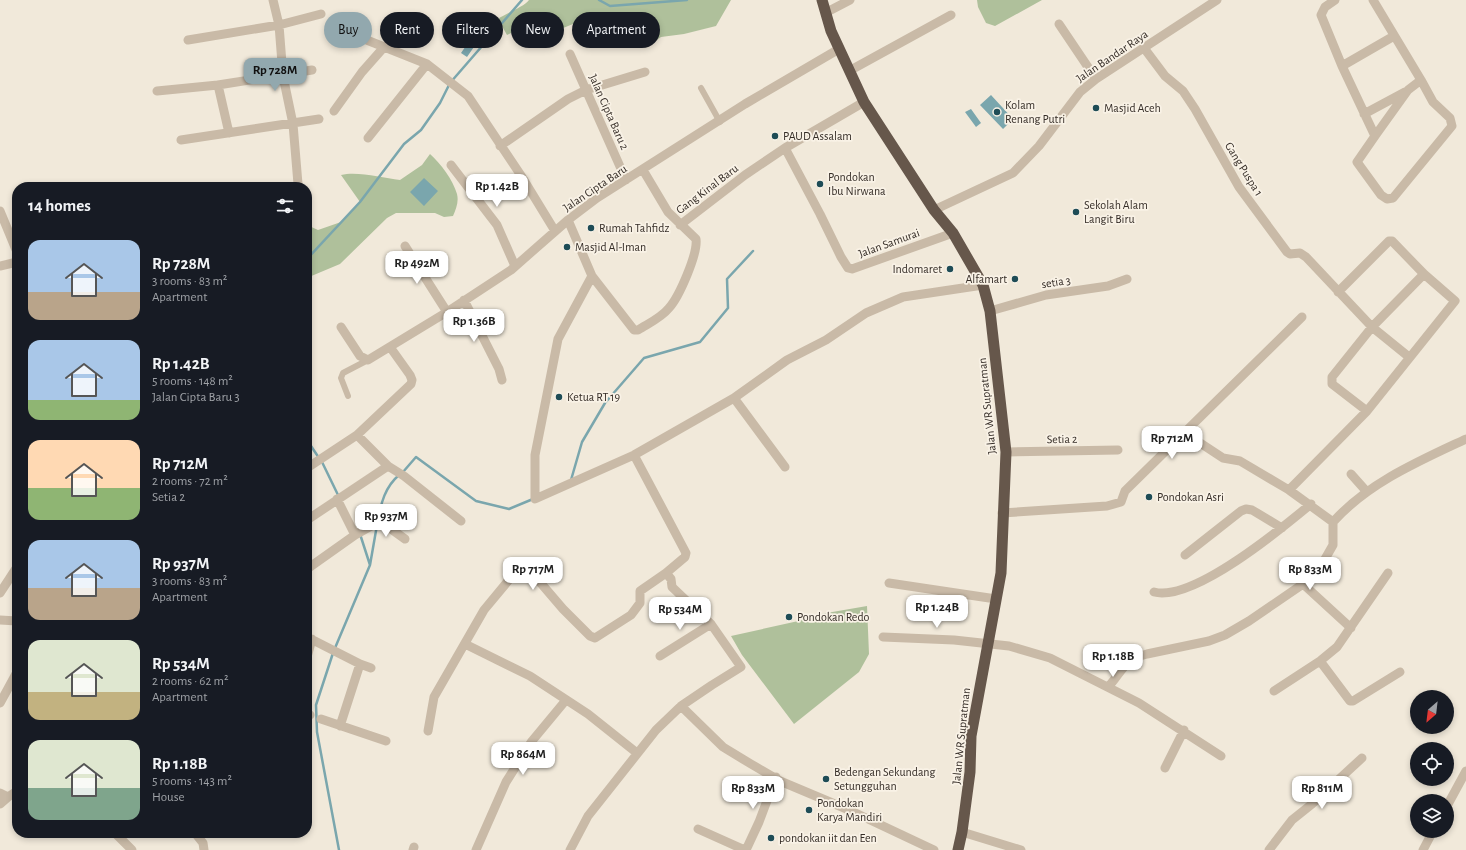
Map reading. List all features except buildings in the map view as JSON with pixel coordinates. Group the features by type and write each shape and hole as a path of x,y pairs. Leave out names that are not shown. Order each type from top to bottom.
{"highway":[{"name":"Jalan WR Supratman","path":"822,0 839,49 864,102 934,210 953,233 983,285 990,311 1006,452 1002,513 1001,573 988,645 981,674 971,736 970,772 962,832 958,850"}],"street":[{"path":"273,0 279,25 282,76 293,124 298,182"},
{"path":"827,12 850,0"},
{"name":"Jalan Bandar Raya","path":"934,210 1013,173 1039,146 1080,92 1096,79 1216,0"},
{"path":"1335,0 1324,6 1321,15 1342,66 1375,136"},
{"path":"1372,0 1434,102 1450,118 1452,126 1393,198 1387,199 1381,195 1357,162 1408,90"},
{"path":"188,40 279,25 321,14"},
{"path":"849,71 950,15"},
{"path":"1059,24 1096,79"},
{"path":"1342,66 1394,36"},
{"path":"334,111 362,72 383,48"},
{"path":"390,48 426,64 468,96 522,177 555,231"},
{"name":"Gang Puspa 1","path":"1144,48 1165,76 1183,91 1195,108 1239,187 1287,252 1290,254 1300,253 1372,327 1409,357"},
{"name":"Jalan Cipta Baru","path":"368,360 447,312 515,266 568,220 597,198 720,122 745,104 839,49"},
{"name":"Jalan Cipta Baru 2","path":"570,54 626,180"},
{"path":"368,138 426,64"},
{"path":"157,91 218,85 312,70"},
{"path":"500,146 568,99 586,90 645,72"},
{"path":"1364,114 1408,90 1421,80"},
{"path":"218,85 229,133"},
{"path":"701,88 720,122"},
{"name":"Gang Kinal Baru","path":"592,276 609,296 630,327 634,330 638,330 661,316 669,308 680,291 694,253 696,239 680,225 745,175 785,148 864,102"},
{"path":"181,140 320,119"},
{"name":"Jalan Samurai","path":"785,148 848,268 852,269 894,255 953,233"},
{"path":"451,165 497,225 515,266"},
{"path":"643,170 668,212 680,225"},
{"path":"0,211 12,240"},
{"path":"568,220 592,276 558,339 536,455 535,497 634,455 734,398 787,360 826,340 866,313 903,296 983,285"},
{"path":"1290,490 1367,411 1455,301 1424,274 1395,243 1389,241 1336,290"},
{"path":"405,246 447,312"},
{"path":"0,266 12,263"},
{"path":"1367,411 1332,384 1332,376 1372,327 1424,274"},
{"name":"setia 3","path":"990,311 1046,295 1108,286 1127,279"},
{"path":"464,300 502,380"},
{"path":"1002,513 1107,506 1121,502 1125,491 1185,433 1226,390 1302,317"},
{"path":"341,327 360,356 368,360"},
{"path":"312,465 357,435 411,384 412,380 410,375 390,347"},
{"path":"348,396 341,378 343,373 368,360"},
{"path":"734,398 785,467"},
{"path":"1185,433 1223,458 1240,461 1290,490 1311,504 1333,522"},
{"path":"357,435 392,468 461,521"},
{"path":"1108,687 1117,678 1124,665 1133,658 1225,635 1303,584 1325,559 1333,545 1333,522 1341,513 1367,492 1425,458 1466,439"},
{"name":"Setia 2","path":"1006,452 1118,450"},
{"path":"428,731 434,697 484,610 518,569 523,569 533,574 563,609 590,636 595,638 631,615 640,603 640,591 666,573 685,557 686,553 634,455"},
{"path":"312,517 340,497 392,468"},
{"path":"1351,474 1367,492"},
{"path":"340,497 357,534"},
{"path":"1154,592 1163,594 1188,588 1226,569 1282,528 1311,504"},
{"path":"1185,555 1241,511 1246,509 1252,510 1282,528"},
{"path":"312,566 357,534 377,523 404,539"},
{"path":"570,850 588,816 656,730 682,706 741,667 711,624 672,587 671,579 666,573"},
{"path":"1274,691 1320,661 1337,647 1388,573"},
{"path":"0,593 12,575"},
{"path":"889,583 996,599"},
{"path":"1303,584 1351,628"},
{"path":"0,620 12,621"},
{"path":"660,656 711,624"},
{"path":"883,637 954,640 988,645 1009,646 1050,658 1139,703 1184,730 1221,756"},
{"path":"312,639 360,664 371,668"},
{"path":"465,644 530,676 588,714 637,753"},
{"path":"1320,661 1350,701 1353,701 1400,672"},
{"path":"340,726 360,664"},
{"path":"0,703 12,681"},
{"path":"476,850 506,782 532,741 566,700"},
{"path":"682,706 723,747 776,777 934,850"},
{"path":"321,719 386,741"},
{"path":"1165,768 1184,730"},
{"path":"1269,850 1292,820 1312,804 1362,758"},
{"path":"1454,794 1466,772"},
{"path":"698,829 746,850 759,822 776,777"},
{"path":"0,804 4,795"},
{"path":"962,832 1021,850"},
{"path":"120,838 132,850"},
{"path":"199,838 203,843 204,850"},
{"path":"1424,850 1430,838"}],"green space":[{"path":"529,0 731,0 716,26 684,34 660,38 660,12 572,12 572,25 564,28 564,12 511,12 511,33 507,35 503,28 503,16 527,3"},
{"path":"977,0 1042,0 995,26 986,23 978,7"},
{"path":"430,154 446,172 453,183 458,200 453,216 444,217 435,213 396,213 387,218 340,264 312,276 312,227 318,230 341,222 360,202 341,175 362,174 400,180 422,165"},
{"path":"867,606 869,654 859,672 794,724 742,655 731,636 812,618 815,615"}],"water":[{"path":"464,48 473,48 467,57 461,53"},
{"name":"Kolam Renang Putri","path":"991,95 1013,119 1003,129 980,105"},
{"path":"971,109 981,123 976,127 965,112"},
{"path":"424,178 438,191 424,206 410,192"}],"waterway":[{"path":"312,254 360,202 404,144 421,130 440,103 450,83 522,0"},
{"path":"599,0 610,6 687,0"},
{"path":"571,480 582,442 605,403 644,358 700,342 728,308 727,279 753,251"},
{"path":"312,448 319,458"},
{"path":"403,472 416,457 476,501 509,509 533,499"},
{"path":"322,462 339,497"},
{"path":"378,520 384,496 390,485 399,475"},
{"path":"370,565 377,525"},
{"path":"335,648 370,565 360,534"},
{"path":"333,653 316,705 317,732 339,850"}],"place":[{"name":"Masjid Aceh","path":"1096,108"},
{"name":"Kolam Renang Putri","path":"997,112"},
{"name":"PAUD Assalam","path":"775,136"},
{"name":"Pondokan Ibu Nirwana","path":"820,184"},
{"name":"Sekolah Alam Langit Biru","path":"1076,212"},
{"name":"Rumah Tahfidz","path":"591,228"},
{"name":"Masjid Al-Iman","path":"567,247"},
{"name":"Indomaret","path":"950,269"},
{"name":"Alfamart","path":"1015,279"},
{"name":"Ketua RT 19","path":"559,397"},
{"name":"Pondokan Asri","path":"1149,497"},
{"name":"Pondokan Redo","path":"789,617"},
{"name":"Bedengan Sekundang Setungguhan","path":"826,779"},
{"name":"Pondokan Karya Mandiri","path":"809,810"},
{"name":"pondokan iit dan Een","path":"771,838"}]}
